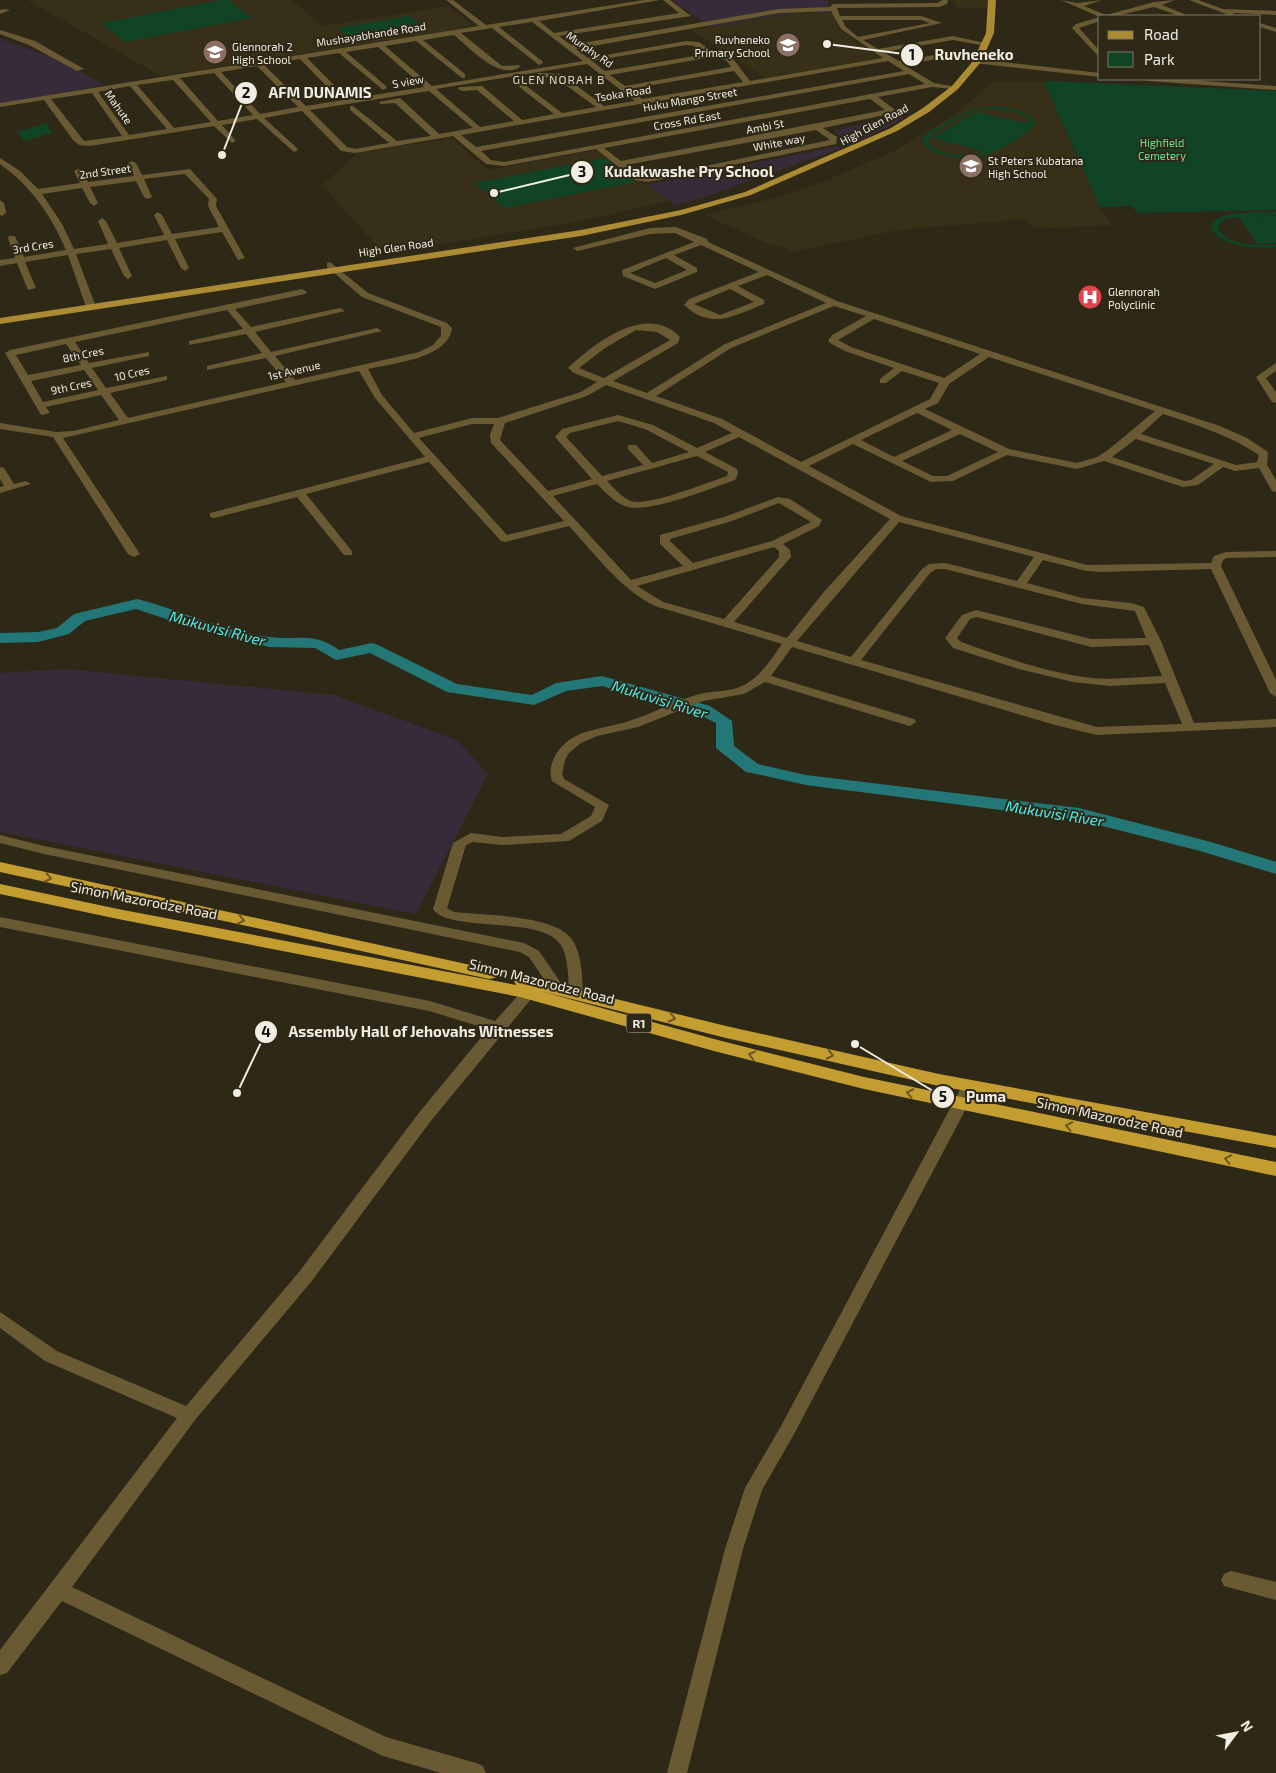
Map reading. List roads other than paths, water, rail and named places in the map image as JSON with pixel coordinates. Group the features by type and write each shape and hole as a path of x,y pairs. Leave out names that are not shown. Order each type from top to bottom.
{"highway":[{"name":"Simon Mazorodze Road","path":"0,867 576,993 726,1032 970,1086 1276,1142"},
{"name":"Simon Mazorodze Road","path":"0,889 118,914 413,969 529,993 714,1045 864,1083 1276,1169"}],"main road":[{"name":"High Glen Road","path":"0,321 617,220 708,200 790,176 886,135 933,105 954,87 977,61 986,44 992,29 992,0"},
{"name":"High Glen Road","path":"0,316 90,305"}],"street":[{"path":"448,0 484,27"},
{"name":"Mushayabhande Road","path":"0,105 657,0"},
{"path":"569,48 779,11 833,5 939,5 945,3 945,0"},
{"path":"1064,0 1101,15"},
{"path":"1078,5 1099,0"},
{"path":"1113,15 1172,0"},
{"path":"1192,0 1234,15"},
{"path":"534,21 668,1 701,25"},
{"path":"1154,4 1183,15"},
{"path":"833,5 836,18 843,28 857,39 932,85 954,87"},
{"path":"1223,11 1276,13"},
{"path":"1122,13 1128,15"},
{"path":"552,35 685,14"},
{"path":"836,18 921,18 939,23 935,26 857,39"},
{"path":"1098,20 1078,25 1075,28 1086,43 1098,54"},
{"name":"Murphy Rd","path":"534,21 683,132"},
{"path":"455,32 500,68 539,63 493,26"},
{"path":"1262,28 1276,30"},
{"path":"0,32 32,43 80,68"},
{"path":"417,38 462,76 423,82"},
{"path":"877,51 953,38 986,44"},
{"path":"1086,43 1098,40"},
{"name":"S view","path":"46,97 76,138 82,143 90,144 258,116 314,109 686,43 696,44 712,55 728,58 737,68"},
{"path":"378,44 478,129"},
{"path":"301,56 340,96 383,88 340,50"},
{"path":"897,64 950,54"},
{"path":"606,73 712,55"},
{"name":"Tsoka Road","path":"303,109 344,149 361,150 889,59"},
{"path":"977,61 1098,75"},
{"path":"258,63 303,109"},
{"path":"624,88 737,68 737,71 748,83"},
{"path":"215,70 258,116 294,150"},
{"name":"Huku Mango Street","path":"474,150 910,72"},
{"path":"560,115 516,80 541,75 558,76 602,108"},
{"path":"175,77 232,141"},
{"path":"768,80 812,108"},
{"path":"1162,80 1276,88"},
{"path":"131,83 172,130"},
{"name":"Cross Rd East","path":"455,134 489,162 500,165 932,85"},
{"path":"437,95 457,89 479,88 520,122"},
{"name":"Mahute","path":"92,90 127,138"},
{"name":"Ambi St","path":"619,164 817,127 891,111 891,109 874,97"},
{"path":"395,144 353,108 397,100 437,137"},
{"path":"747,120 754,126"},
{"name":"White way","path":"598,147 638,178 648,180 833,142 834,139 817,127"},
{"path":"762,131 769,136"},
{"path":"0,160 10,166 37,192 70,252 90,305"},
{"path":"132,163 148,196"},
{"path":"0,169 10,166"},
{"path":"78,171 94,203"},
{"name":"2nd Street","path":"37,192 187,171 213,199 212,206 224,230"},
{"path":"0,203 2,213"},
{"path":"158,214 185,268"},
{"path":"102,221 128,276"},
{"path":"577,248 667,229 682,232 834,303 988,353 1243,440 1264,454 1262,464 1276,489"},
{"path":"224,230 241,258"},
{"name":"3rd Cres","path":"0,263 114,244 224,230"},
{"path":"12,238 31,288"},
{"path":"666,254 694,270 655,286 626,274 626,270 666,254 704,241"},
{"name":"1st Avenue","path":"1,428 56,435 73,434 431,350 446,337 447,328 441,323 365,295 331,268"},
{"path":"731,286 761,302 721,318 711,316 689,305 692,301 767,272"},
{"path":"25,379 10,353 302,292"},
{"path":"649,396 728,346 834,303"},
{"path":"229,307 292,383"},
{"path":"192,344 340,311"},
{"path":"873,316 834,337 833,341 848,349 944,382"},
{"path":"412,437 472,421 500,421 508,416 584,394 606,382 674,341 675,337 651,328 632,328 573,368 606,382 708,416 897,518 1040,556 1101,570 1215,566"},
{"path":"212,370 377,331"},
{"path":"68,341 125,422"},
{"path":"800,466 918,410 939,395 944,382 988,353"},
{"name":"8th Cres","path":"25,379 146,354"},
{"path":"1274,394 1262,377 1276,366"},
{"path":"362,367 378,396 430,459 505,539 572,522"},
{"path":"882,382 901,367"},
{"name":"9th Cres","path":"25,379 43,409 105,392"},
{"name":"10 Cres","path":"105,392 165,379"},
{"path":"918,410 1006,452 1077,466 1088,464 1103,457 1161,411"},
{"path":"618,418 649,427 696,453 733,471 734,474 731,478 705,488 638,506 628,504 602,481 560,437 561,434 618,418"},
{"path":"500,421 495,441 630,584 653,602 1059,722 1097,731 1276,723"},
{"path":"894,460 960,430"},
{"path":"544,495 602,481 696,453 739,433"},
{"path":"1132,434 1221,464 1240,468 1262,464"},
{"path":"56,435 134,554"},
{"path":"852,440 931,479 939,480 949,479 1006,452"},
{"path":"632,447 650,467"},
{"path":"1103,457 1183,484 1194,483 1221,464"},
{"path":"214,515 430,459"},
{"path":"0,470 5,489 26,484"},
{"path":"299,493 348,553"},
{"path":"630,584 776,543 815,524 817,520 786,501 778,500 728,519 664,537 664,542 690,566"},
{"path":"576,993 572,961 565,941 554,932 490,918 453,917 444,914 440,909 460,843 471,837 503,841 564,838 598,818 602,805 586,794 563,785 556,777 559,760 564,751 584,736 634,724 700,698 740,691 764,678 788,642 843,576 897,518"},
{"path":"727,623 785,557 784,550 776,543"},
{"path":"1276,554 1226,555 1218,558 1215,566 1276,693"},
{"path":"1020,585 1040,556"},
{"path":"854,661 926,571 933,566 945,566 1082,601 1137,607 1142,610 1190,728"},
{"path":"1155,641 1091,643 976,613 966,617 951,638 956,646 1018,665 1074,678 1106,682 1171,679"},
{"path":"764,678 910,722"},
{"path":"0,839 44,850 524,948 534,954 558,989"},
{"path":"0,922 430,1006 498,1027"},
{"path":"0,1666 189,1415 305,1277 424,1118 498,1027 529,993"},
{"path":"677,1773 734,1550 754,1488 949,1129 959,1103 970,1086"},
{"path":"0,1319 51,1356 189,1415"},
{"path":"1231,1580 1276,1591"},
{"path":"59,1590 384,1746 476,1773"}],"waterway":[{"name":"Mukuvisi River","path":"0,638 38,637 63,631 80,617 137,604 193,623 269,642 319,643 336,655 372,648 453,688 534,700 562,687 602,681 704,710 724,721 725,748 752,768 806,780 1079,814 1205,846 1276,868"}],"place":[{"name":"Ruvheneko","path":"827,44"},
{"name":"Ruvheneko Primary School","path":"788,45"},
{"name":"Glennorah 2 High School","path":"215,52"},
{"name":"AFM DUNAMIS","path":"222,155"},
{"name":"St Peters Kubatana High School","path":"971,166"},
{"name":"Kudakwashe Pry School","path":"494,193"},
{"name":"Glennorah Polyclinic","path":"1090,297"},
{"name":"Puma","path":"855,1044"},
{"name":"Assembly Hall of Jehovahs Witnesses","path":"237,1093"}],"district":[{"name":"GLEN NORAH B","path":"559,79"}],"park label":[{"name":"Highfield Cemetery","path":"1162,148"}]}
